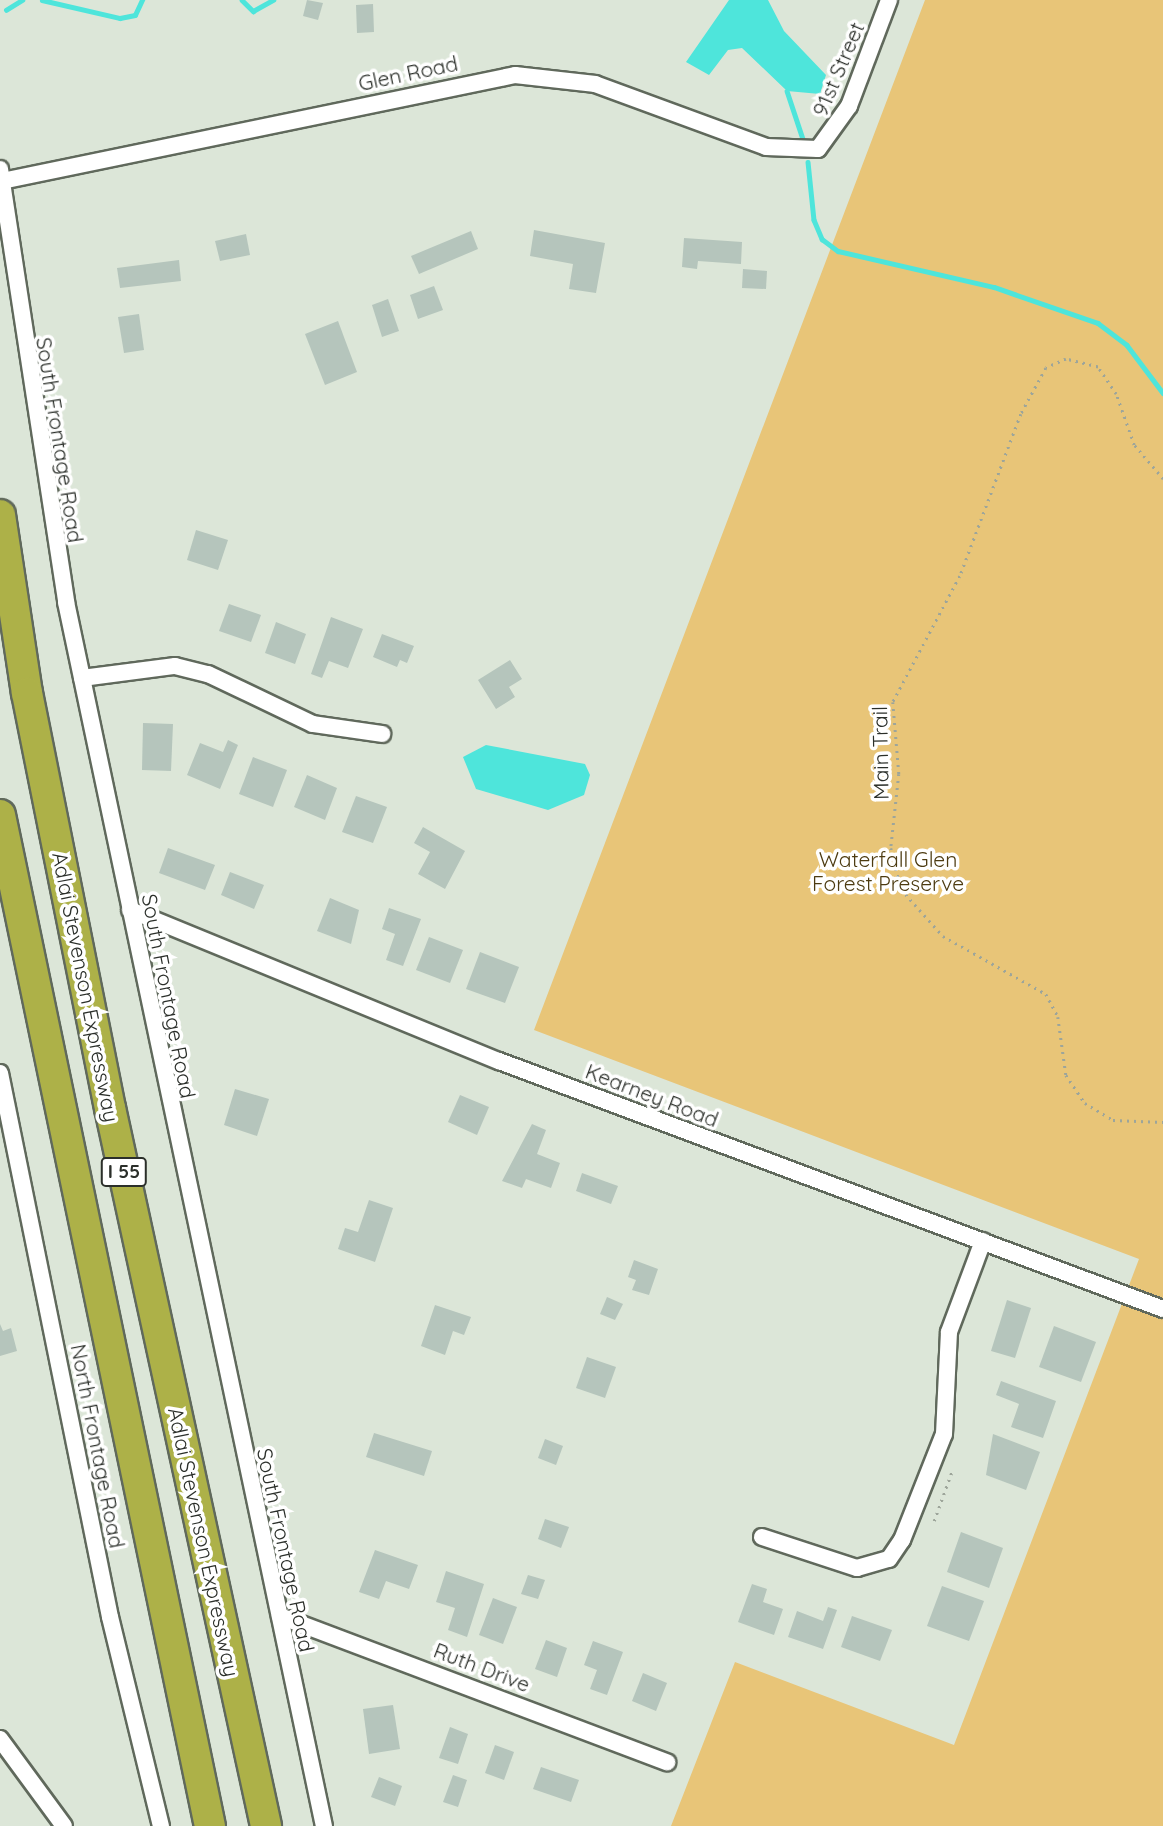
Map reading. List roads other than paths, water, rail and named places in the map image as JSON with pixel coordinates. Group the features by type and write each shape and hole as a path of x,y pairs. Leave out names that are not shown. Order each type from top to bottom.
{"highway":[{"name":"Adlai Stevenson Expressway","path":"0,515 27,693 110,1108 266,1826"},
{"name":"I 55","path":"0,815 210,1826"}],"street":[{"name":"91st Street","path":"818,149 849,106 889,0"},
{"name":"Glen Road","path":"1,175 515,75 595,85 766,147 818,149"},
{"name":"South Frontage Road","path":"1,175 26,366 82,678 324,1826"},
{"path":"82,678 175,666 208,674 302,720 382,734"},
{"name":"Kearney Road","path":"130,910 499,1060 1163,1309"},
{"name":"North Frontage Road","path":"0,1073 110,1617 161,1826"},
{"path":"762,1537 828,1562 873,1567 902,1541 944,1434 949,1332 983,1241"},
{"name":"Ruth Drive","path":"280,1616 667,1762"},
{"path":"0,1739 64,1826"}],"water":[{"path":"729,0 768,0 784,31 826,75 820,94 787,91 742,48 728,50 709,75 686,62"},
{"path":"486,745 585,764 590,775 584,795 548,810 476,789 463,757"}],"waterway":[{"path":"6,10 22,0"},
{"path":"42,0 120,18 135,15 142,0"},
{"path":"242,0 253,11 273,0"},
{"path":"787,91 805,145"},
{"path":"808,162 814,220 822,239 838,251 994,287 1098,323 1127,345 1163,393"}],"park label":[{"name":"Waterfall Glen Forest Preserve","path":"888,871"}]}
